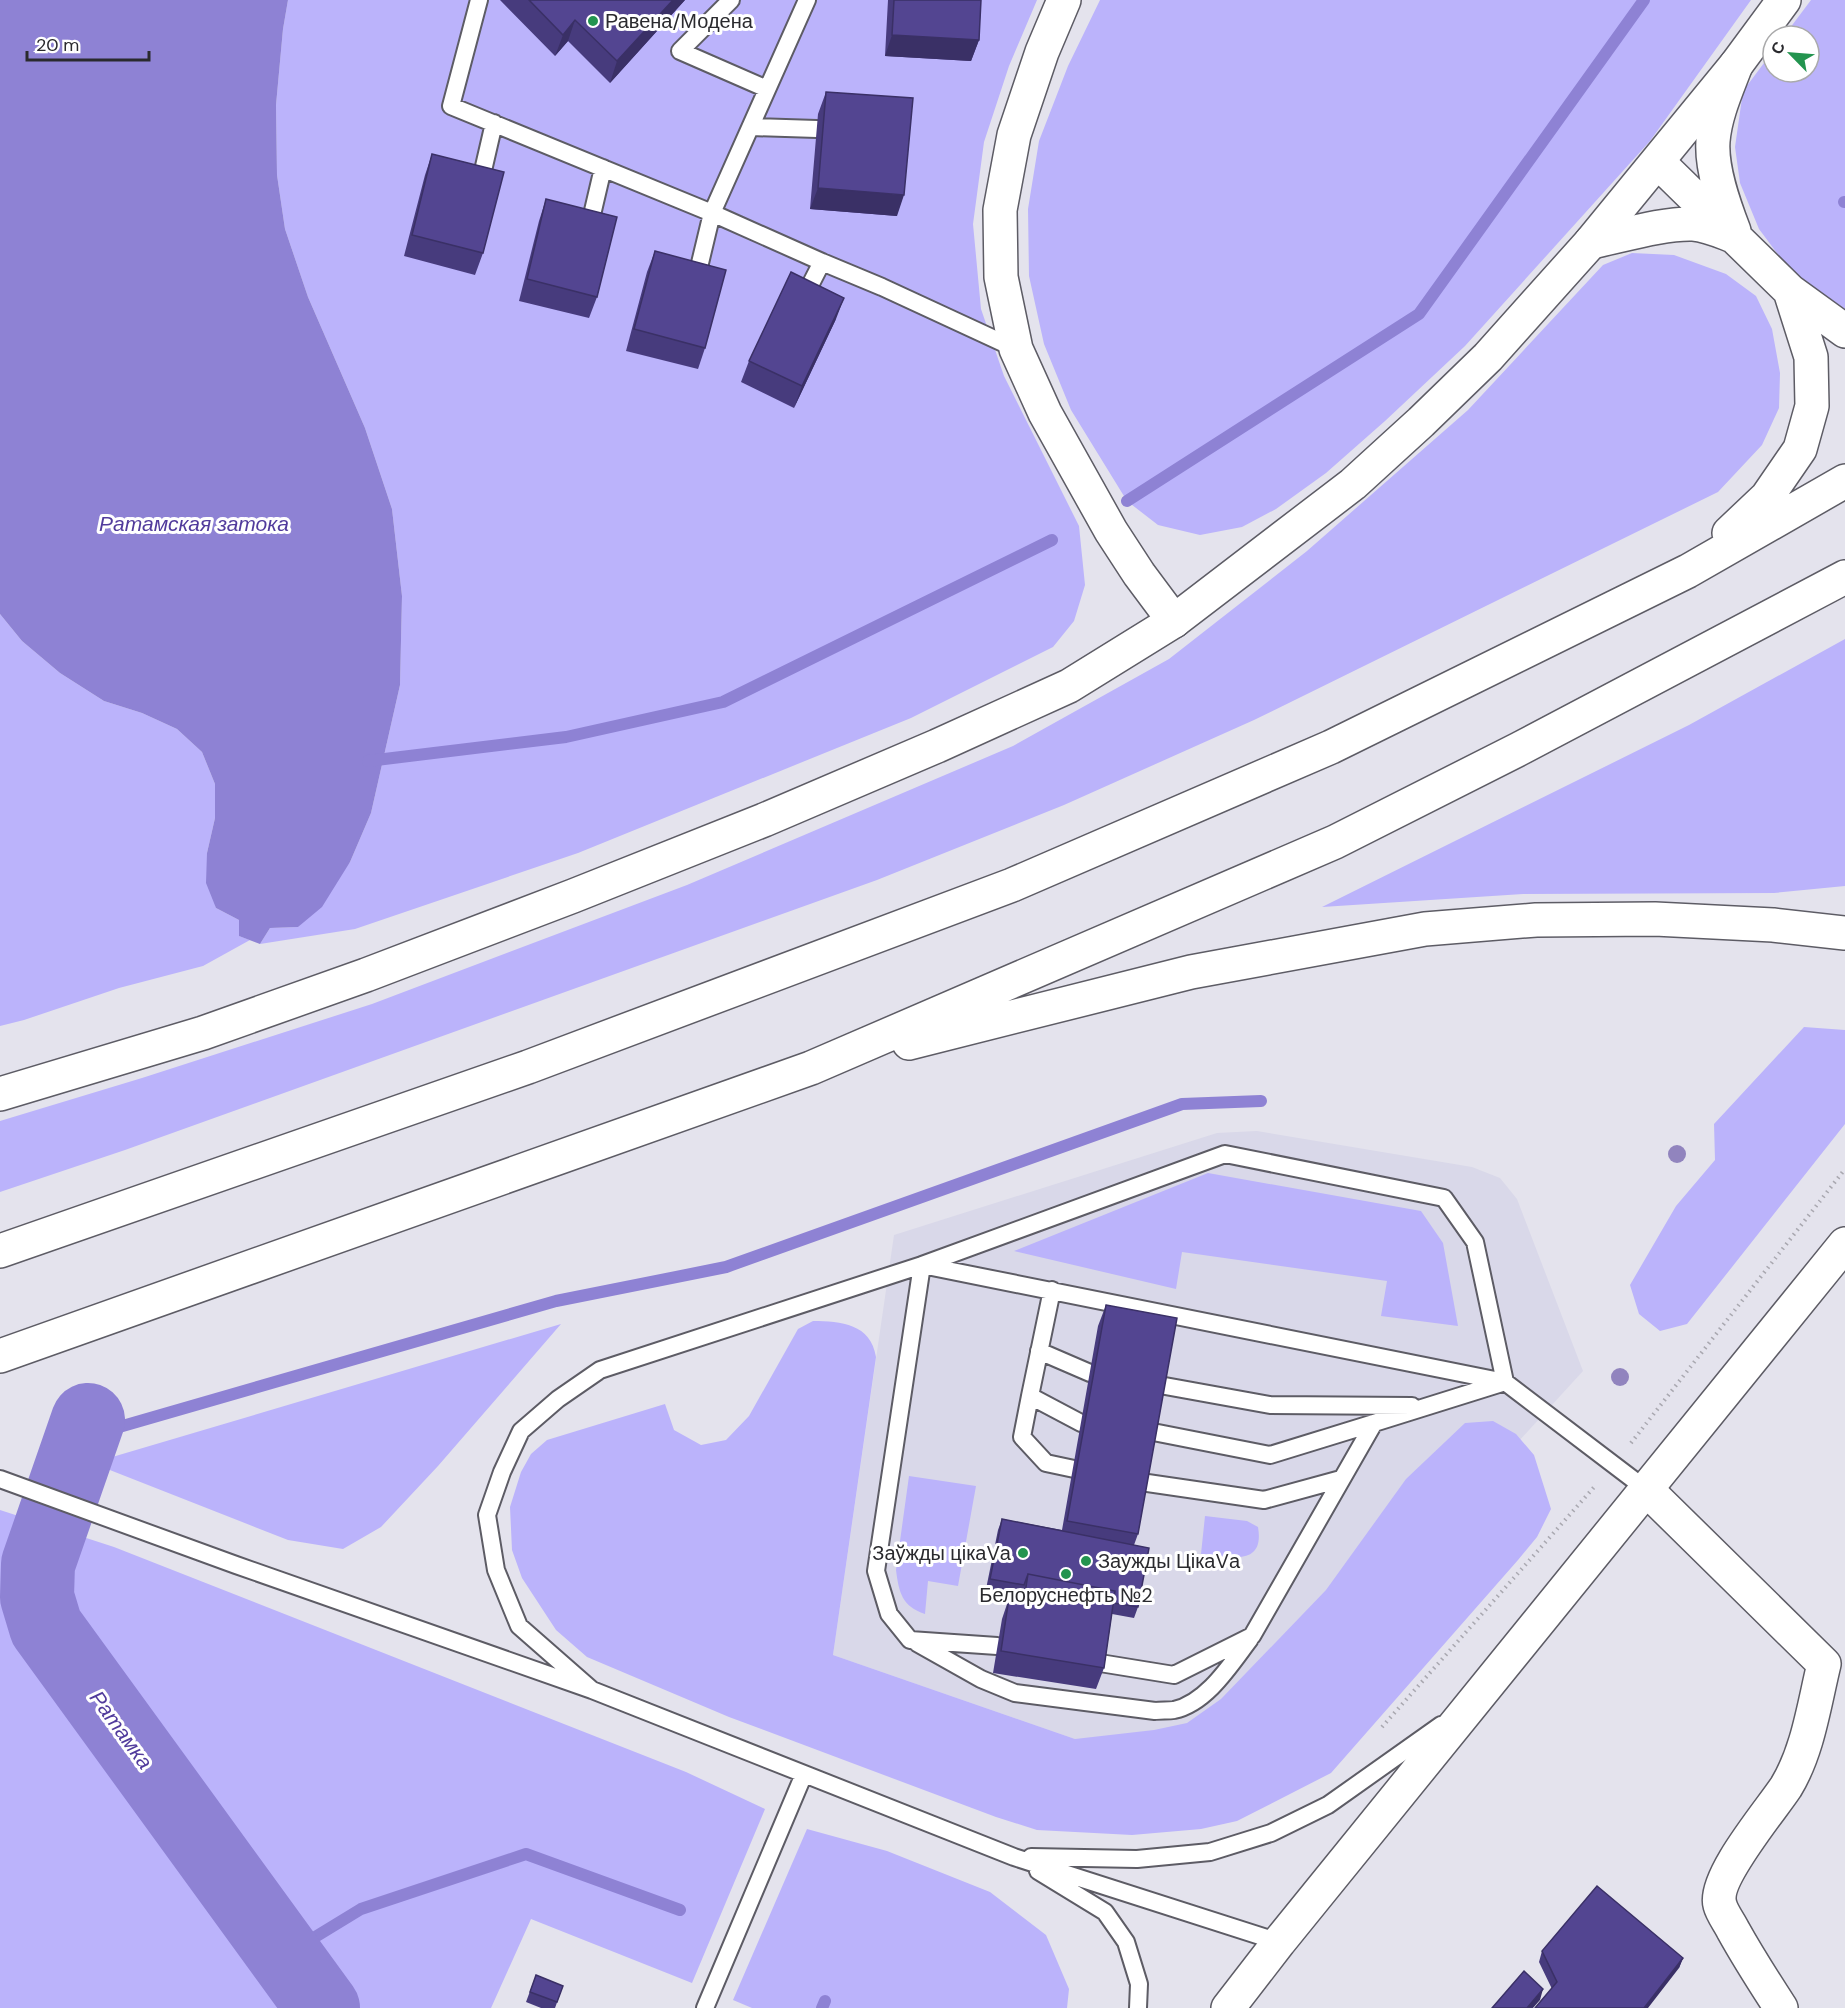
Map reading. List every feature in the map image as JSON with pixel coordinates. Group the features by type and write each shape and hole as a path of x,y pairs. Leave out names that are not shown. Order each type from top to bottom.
{"main road":[{"path":"1064,0 1042,52 1014,135 1000,210 1001,277 1016,349 1045,412 1111,531 1174,621"},
{"path":"0,1094 203,1034 366,975 764,820 938,746 1069,686 1174,621 1353,484 1413,430 1488,357 1592,242 1736,65 1784,0"},
{"path":"1736,65 1720,108 1713,141 1721,200 1737,238"},
{"path":"1658,162 1790,291 1845,331"},
{"path":"1592,242 1658,228 1692,224 1709,227 1737,238"},
{"path":"1688,571 1767,497 1800,448 1812,405 1811,357 1790,291"},
{"path":"0,1251 528,1067 1012,885 1331,747 1688,571 1845,481"},
{"path":"0,1356 811,1068 1335,842 1530,744 1845,577"},
{"path":"811,1068 1191,972 1425,929 1536,920 1655,919 1845,933"},
{"path":"1228,2008 1845,1244"},
{"path":"1647,1490 1834,1660 1800,1758 1786,1786 1751,1834 1723,1883 1719,1895 1720,1905 1747,1955 1781,2008"}],"lane":[{"path":"479,0 451,106 712,213 1016,349"},
{"path":"731,0 680,51 767,89"},
{"path":"694,285 712,213 807,0"},
{"path":"479,189 494,123"},
{"path":"751,127 817,129"},
{"path":"588,233 603,168"},
{"path":"802,303 822,262"},
{"path":"592,1690 519,1626 496,1570 487,1515 501,1472 520,1431 558,1399 600,1370 922,1265 1225,1154 1444,1198 1474,1242 1505,1382"},
{"path":"922,1265 1505,1382 1647,1490"},
{"path":"922,1265 876,1571 889,1614 910,1640 981,1679 1015,1693 1155,1711 1176,1709 1196,1699 1220,1680 1252,1636 1374,1423"},
{"path":"1052,1290 1022,1437 1046,1463 1144,1483 1264,1500 1341,1479"},
{"path":"1039,1351 1090,1373 1270,1405 1428,1406"},
{"path":"1153,1432 1270,1455 1505,1382"},
{"path":"1030,1396 1081,1423"},
{"path":"0,1479 592,1690 1014,1857 1279,1942"},
{"path":"1100,1663 1174,1675 1252,1636"},
{"path":"910,1640 997,1646"},
{"path":"1014,1857 1137,1859 1210,1852 1271,1833 1328,1805 1474,1702"},
{"path":"705,2008 804,1774"},
{"path":"1014,1857 1105,1912 1126,1942 1139,1984 1138,2008"}],"path":[{"path":"1377,1733 1614,1464 1845,1169"}],"shaded area":[{"path":"288,0 1037,0 1009,66 984,142 973,224 981,309 1004,376 1079,526 1085,585 1074,621 1053,647 911,718 578,853 355,929 260,944 270,928 298,927 350,862 371,813 400,685 402,596 392,509 365,428 308,297 285,229 277,175 276,105"},
{"path":"1100,0 1751,0 1650,141 1465,346 1326,473 1276,509 1242,527 1200,535 1158,525 1127,501 1071,410 1044,344 1029,276 1028,209 1039,141 1068,66"},
{"path":"1811,0 1845,0 1845,314 1800,284 1759,229 1740,183 1735,147 1743,91 1761,67 1761,84 1821,84 1821,24 1793,24"},
{"path":"1632,253 1674,255 1726,274 1756,296 1772,329 1780,373 1779,408 1762,445 1718,492 1254,720 1064,805 877,880 125,1150 0,1192 0,1121 372,1004 687,885 1013,746 1169,659 1307,551 1468,410 1603,265"},
{"path":"0,614 22,641 60,673 104,701 142,713 177,729 202,752 215,784 215,818 207,853 216,908 239,920 239,936 250,940 203,966 119,988 0,1026"},
{"path":"1845,639 1845,886 1774,893 1523,894 1322,907 1689,725"},
{"path":"1804,1027 1845,1030 1845,1124 1687,1324 1660,1331 1639,1314 1630,1285 1676,1206 1715,1160 1714,1124"},
{"path":"1257,1131 1472,1167 1500,1178 1517,1199 1583,1371 1250,1735 1075,1739 833,1655 894,1235 1217,1133"},
{"path":"1208,1173 1421,1211 1443,1243 1458,1326 1381,1316 1387,1281 1182,1252 1176,1289 1014,1251"},
{"path":"813,1321 844,1324 861,1331 868,1337 876,1357 833,1655 1075,1739 1154,1730 1187,1723 1221,1699 1326,1590 1406,1479 1465,1423 1493,1421 1516,1434 1534,1455 1551,1509 1537,1537 1518,1560 1331,1773 1237,1821 1201,1829 1132,1835 1037,1830 996,1817 729,1717 587,1657 556,1630 522,1578 512,1550 510,1507 521,1472 531,1454 547,1440 665,1404 674,1430 701,1445 726,1440 749,1416 798,1329"},
{"path":"561,1324 438,1466 381,1527 343,1549 288,1540 92,1463"},
{"path":"909,1476 976,1486 958,1586 928,1581 925,1614 911,1607 903,1598 896,1570"},
{"path":"0,1510 114,1547 686,1772 765,1809 692,1983 531,1919 491,2008 0,2008"},
{"path":"1205,1516 1247,1521 1258,1527 1259,1540 1256,1549 1242,1557 1201,1554"},
{"path":"807,1829 887,1851 990,1892 1046,1935 1069,1989 1067,2008 752,2008 733,2000"}],"water":[{"name":"Ратамская затока","path":"0,0 288,0 276,105 277,175 285,229 308,297 365,428 392,509 402,596 400,685 371,813 350,862 322,907 298,927 270,928 260,944 239,936 239,920 216,908 206,883 207,853 215,818 215,784 202,752 177,729 142,713 104,701 60,673 22,641 0,614"}],"building":[{"path":"529,0 673,0 617,61 575,20 563,35"},
{"path":"894,0 981,0 979,40 892,35"},
{"path":"826,92 913,98 904,195 818,188"},
{"path":"432,154 504,172 483,253 412,235"},
{"path":"546,199 617,217 597,297 527,279"},
{"path":"655,251 726,270 705,348 634,329"},
{"path":"791,272 844,298 802,386 749,361"},
{"path":"1106,1305 1177,1318 1138,1534 1067,1521"},
{"name":"Белоруснефть №2","path":"1002,1519 1149,1548 1138,1607 1113,1603 1115,1591 1028,1574 1024,1585 990,1579"},
{"path":"1028,1574 1115,1591 1104,1668 1001,1651 1009,1598 1024,1600"},
{"path":"1597,1886 1683,1958 1644,2008 1535,2008 1557,1982 1542,1951"},
{"path":"1524,1971 1543,1989 1527,2008 1492,2008"},
{"path":"536,1975 563,1986 557,2002 530,1992"}],"waterway":[{"path":"1127,501 1419,314 1644,0"},
{"path":"368,761 566,737 723,702 1052,540"},
{"path":"81,1438 556,1301 726,1267 1182,1104 1261,1101"},
{"name":"Ратамка","path":"88,1420 38,1564 37,1597 46,1627 323,2008"},
{"path":"284,1956 361,1909 526,1854 680,1910"},
{"path":"822,2008 825,2001"}],"place":[{"name":"Равена/Модена","path":"593,21"},
{"name":"Заўжды цікаVа","path":"1023,1553"},
{"name":"Заужды ЦікаVа","path":"1086,1561"},
{"name":"Белоруснефть №2","path":"1066,1574"}]}
